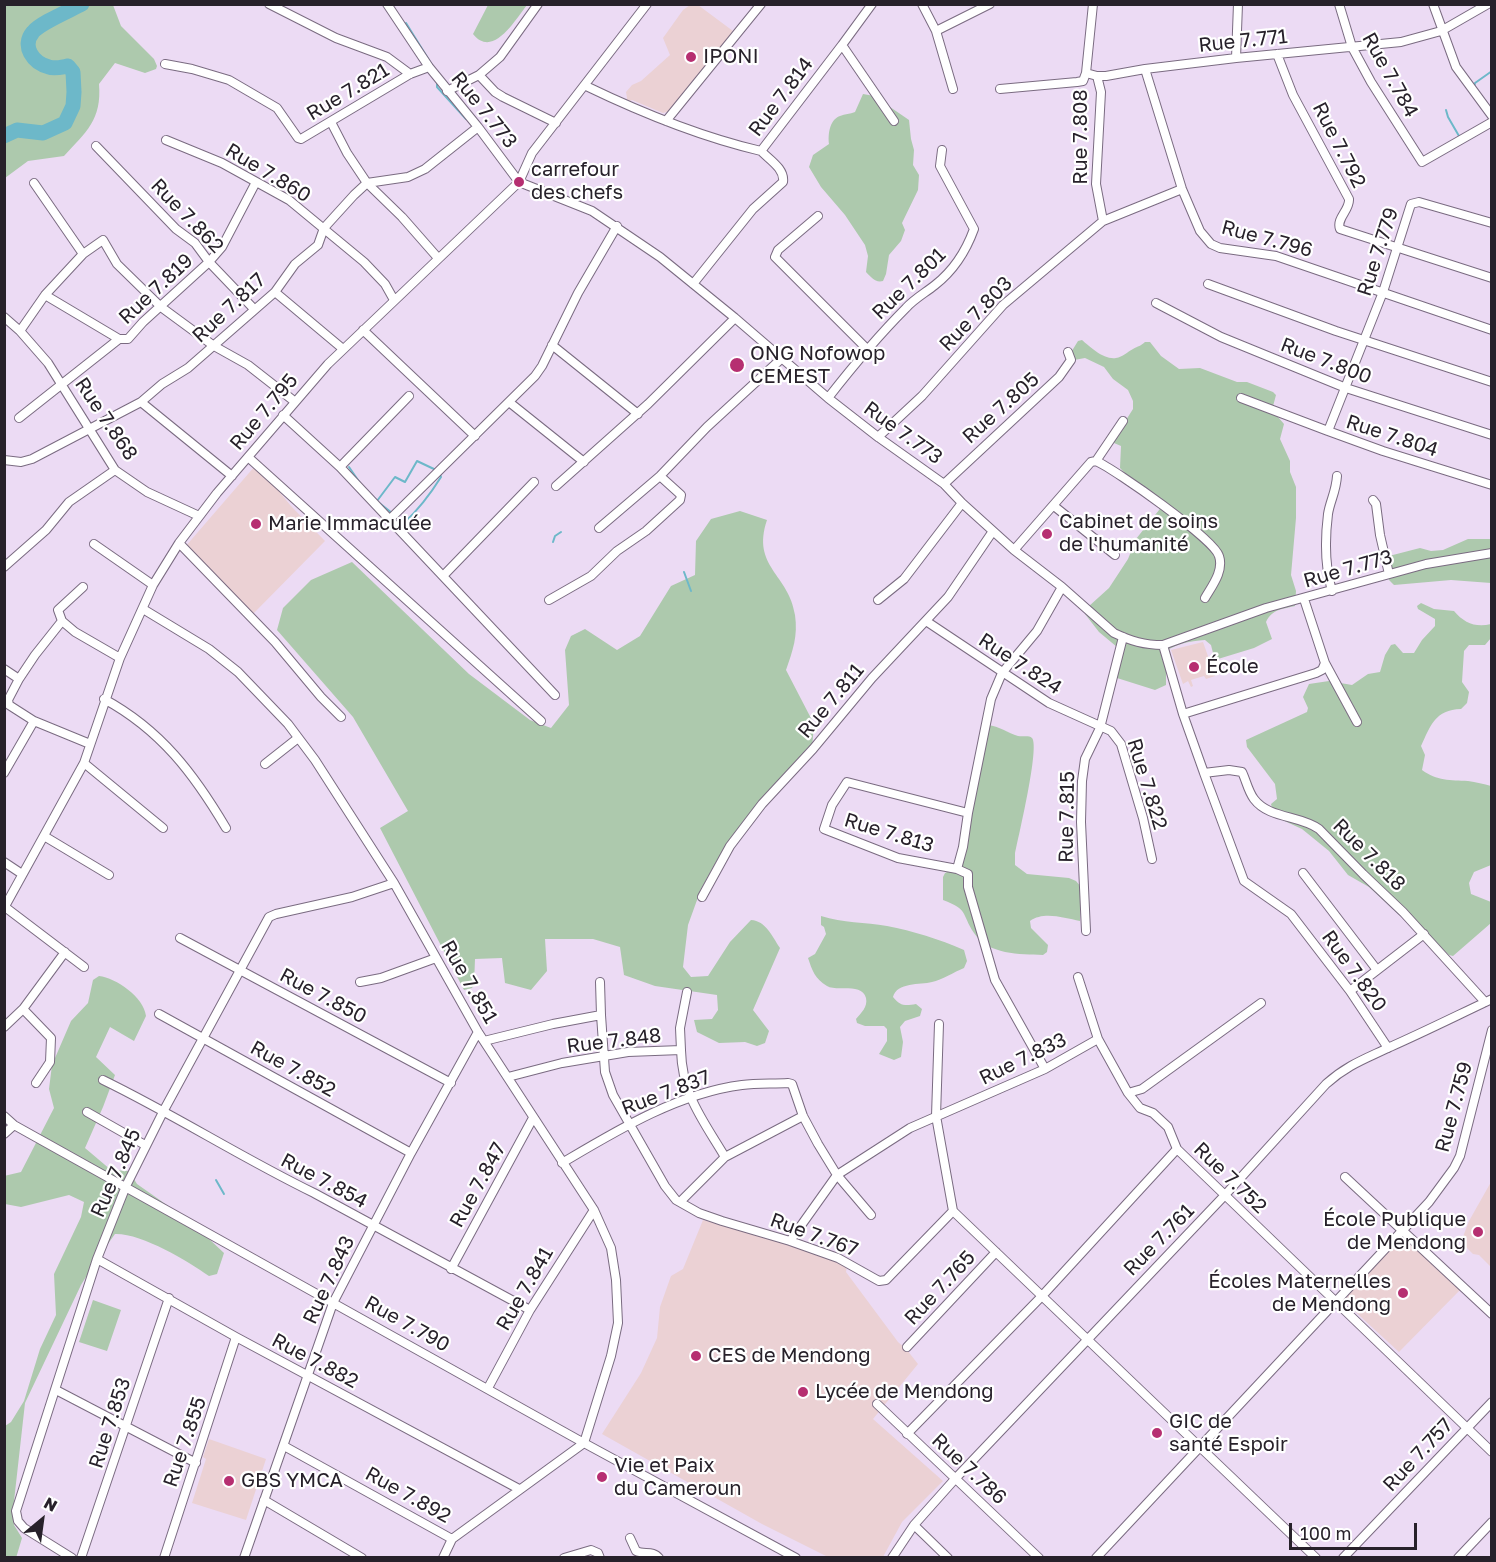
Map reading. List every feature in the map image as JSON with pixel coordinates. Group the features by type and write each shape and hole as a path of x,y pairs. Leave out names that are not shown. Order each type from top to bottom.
{"street":[{"path":"269,4 326,33 382,55 410,74"},
{"name":"Rue 7.773","path":"387,4 429,67 519,182 582,206 617,226 735,318 828,398 944,484 1014,550 1062,587 1114,633 1145,645 1163,645 1266,608 1426,564 1491,554"},
{"path":"447,91 479,75 500,57 537,4"},
{"name":"Rue 7.795","path":"5,908 84,763 104,699 153,585 198,516 294,401 343,349 519,182 532,153 586,86 647,4"},
{"path":"666,121 761,4"},
{"name":"Rue 7.814","path":"586,86 666,121 737,146 761,151 872,4"},
{"path":"922,4 936,31 953,89"},
{"path":"936,31 990,4"},
{"path":"1000,88 1083,81 1086,74 1093,4"},
{"path":"1236,58 1238,4"},
{"name":"Rue 7.784","path":"1340,4 1352,47 1371,82 1422,162 1491,122"},
{"path":"1432,4 1456,67 1491,116"},
{"name":"Rue 7.771","path":"1086,74 1097,76 1236,58 1401,42 1441,31 1488,4"},
{"path":"842,45 894,121"},
{"name":"Rue 7.792","path":"1277,54 1293,95 1349,199 1349,205 1339,221 1341,229 1397,247"},
{"name":"Rue 7.821","path":"165,64 229,80 272,104 298,138 305,137 410,74 429,67"},
{"name":"Rue 7.796","path":"1145,69 1182,189 1200,231 1211,244 1220,248 1276,256 1491,330"},
{"path":"479,75 503,97 556,123"},
{"name":"Rue 7.808","path":"1097,76 1101,92 1096,184 1103,220"},
{"path":"331,122 347,153 367,183 402,217 438,258"},
{"path":"367,183 417,174 478,127"},
{"name":"Rue 7.860","path":"166,140 201,153 289,200 364,262 385,284 394,300"},
{"name":"Rue 7.862","path":"96,146 176,229 195,243 209,262 254,309"},
{"name":"Rue 7.801","path":"828,398 867,349 909,305 937,284 958,261 974,230 940,166 942,150"},
{"path":"693,284 753,209 783,182 782,171 761,151"},
{"name":"Rue 7.819","path":"45,295 119,339 128,339 143,322 209,262 230,234 256,182"},
{"path":"34,183 83,254"},
{"name":"Rue 7.817","path":"4,460 12,462 32,459 141,402 162,384 188,368 275,292 295,264 318,245 324,228 367,183"},
{"path":"1103,220 1182,189"},
{"name":"Rue 7.779","path":"1346,388 1383,292 1408,212 1414,202 1491,223"},
{"path":"818,216 778,250 774,257 867,349"},
{"name":"Rue 7.803","path":"878,437 922,396 1003,305 1103,220"},
{"path":"389,520 535,376 578,293 617,226"},
{"path":"20,331 45,295 83,254 103,240 117,264 161,307 213,346 248,365 294,401"},
{"path":"1397,247 1491,278"},
{"path":"1208,284 1491,382"},
{"path":"275,292 343,349"},
{"name":"Rue 7.800","path":"1156,303 1221,337 1346,388 1491,435"},
{"path":"556,486 638,414 735,318"},
{"name":"Rue 7.868","path":"7,323 20,331 48,363 115,471 147,492 198,516"},
{"path":"363,330 475,436"},
{"path":"19,418 119,339"},
{"path":"552,345 638,414"},
{"name":"Rue 7.805","path":"944,484 1059,377 1071,360 1068,352"},
{"path":"599,528 660,476 707,427 781,359"},
{"name":"Rue 7.804","path":"1346,388 1328,431 1491,485"},
{"path":"340,467 409,396"},
{"path":"1241,398 1328,431"},
{"path":"141,402 232,476"},
{"path":"509,402 584,462"},
{"path":"283,416 340,467 555,695"},
{"path":"1096,461 1122,421"},
{"path":"248,457 541,721"},
{"path":"1014,550 1090,462 1096,461 1178,518 1214,547 1220,556 1220,568 1218,576 1204,598"},
{"path":"4,567 46,530 69,502 115,471"},
{"path":"549,600 591,576 617,551 646,531 680,500 681,495 660,476"},
{"path":"1332,591 1328,577 1328,512 1336,488 1336,476"},
{"path":"443,576 534,482"},
{"path":"1374,500 1389,574"},
{"path":"878,600 904,579 962,503"},
{"path":"1054,506 1115,555"},
{"name":"Rue 7.811","path":"702,897 730,846 762,804 813,749 872,678 948,597 993,531"},
{"path":"94,543 153,585"},
{"path":"179,543 276,642 321,697 341,717"},
{"path":"83,587 58,610 62,621 75,632 120,658"},
{"name":"Rue 7.813","path":"968,813 847,782 832,805 824,829 898,858 957,869 991,699 1002,673 1037,631 1062,587"},
{"path":"1304,599 1324,663 1358,722"},
{"name":"Rue 7.851","path":"143,609 209,649 225,662 261,696 298,738 394,883 478,1032 594,1210 611,1248 616,1280 618,1323 611,1356 584,1443"},
{"path":"62,621 19,679 8,700 9,705 34,720 90,744"},
{"name":"Rue 7.824","path":"926,621 1049,703 1100,728"},
{"name":"Rue 7.815","path":"1086,931 1081,833 1082,781 1085,759 1100,728 1123,637"},
{"path":"1163,645 1183,714 1204,774"},
{"path":"1183,714 1316,673 1322,670 1324,663"},
{"path":"4,669 19,679"},
{"path":"104,699 145,726 169,747 204,790 226,828"},
{"path":"4,773 34,720"},
{"name":"Rue 7.822","path":"1100,728 1112,731 1121,744 1143,818 1152,859"},
{"path":"265,764 298,738"},
{"path":"84,763 163,828"},
{"name":"Rue 7.818","path":"1204,774 1229,770 1242,772 1253,798 1258,803 1271,812 1311,823 1319,829 1490,1001"},
{"name":"Rue 7.820","path":"1204,774 1244,881 1292,914 1388,1048"},
{"path":"44,836 109,875"},
{"path":"4,862 22,874"},
{"path":"957,869 968,874 968,887 995,980 1045,1069"},
{"path":"1303,873 1377,970"},
{"name":"Rue 7.845","path":"72,1557 24,1528 18,1521 16,1511 97,1259 145,1145 269,917 352,897 394,883"},
{"path":"5,908 84,967"},
{"path":"1350,992 1424,934"},
{"name":"Rue 7.850","path":"180,938 451,1083"},
{"path":"4,1027 23,1009 64,952"},
{"path":"360,982 381,978 436,958"},
{"path":"1078,977 1098,1039 1128,1093 1140,1108 1153,1113 1168,1127 1177,1149"},
{"name":"Rue 7.767","path":"600,982 603,1057 605,1072 613,1095 665,1186 680,1202 699,1213 838,1258 879,1281 886,1280 953,1211"},
{"path":"681,1050 681,1028 687,992"},
{"name":"Rue 7.761","path":"892,1557 914,1525 956,1479 1225,1195 1302,1108 1333,1077 1360,1059 1490,1001"},
{"path":"1128,1093 1149,1084 1261,1003"},
{"path":"23,1009 51,1038 50,1062 36,1083"},
{"name":"Rue 7.852","path":"159,1014 411,1153"},
{"path":"484,1041 552,1024 601,1015"},
{"path":"939,1024 936,1116 953,1211 1316,1557"},
{"name":"Rue 7.759","path":"1096,1557 1429,1202 1458,1162 1491,1030"},
{"name":"Rue 7.843","path":"244,1557 333,1303 411,1153 478,1032"},
{"name":"Rue 7.833","path":"790,1241 837,1175 910,1128 1045,1069 1098,1039"},
{"name":"Rue 7.848","path":"507,1077 562,1063 628,1052 681,1050 681,1063 690,1098 725,1157"},
{"name":"Rue 7.854","path":"103,1080 164,1110 242,1156 530,1310"},
{"name":"Rue 7.837","path":"562,1163 628,1124 690,1098 742,1085 792,1084 803,1116"},
{"path":"87,1112 145,1145"},
{"name":"Rue 7.790","path":"4,1116 14,1125 584,1443 796,1557"},
{"path":"680,1202 725,1157 803,1116 837,1175 871,1215"},
{"name":"Rue 7.847","path":"451,1269 533,1118"},
{"path":"4,1134 14,1125"},
{"name":"Rue 7.752","path":"907,1434 1042,1296 1177,1149 1491,1452"},
{"path":"1345,1177 1491,1314"},
{"name":"Rue 7.841","path":"488,1388 530,1310 594,1210"},
{"name":"Rue 7.765","path":"907,1347 996,1252"},
{"name":"Rue 7.882","path":"97,1259 236,1337 519,1489"},
{"name":"Rue 7.853","path":"81,1557 170,1299"},
{"name":"Rue 7.855","path":"164,1557 236,1337"},
{"path":"56,1390 195,1463"},
{"name":"Rue 7.757","path":"1343,1557 1491,1402"},
{"name":"Rue 7.786","path":"877,1404 1039,1557"},
{"path":"443,1557 452,1539 584,1443"},
{"name":"Rue 7.892","path":"284,1446 452,1539"},
{"path":"264,1500 362,1557"},
{"path":"1458,1557 1491,1522"},
{"path":"914,1525 948,1557"},
{"path":"630,1538 636,1551 644,1554 653,1553 659,1557"},
{"path":"564,1557 591,1550 598,1553 600,1557"}],"shaded area":[{"name":"IPONI","path":"690,5 698,5 733,31 674,110 663,113 632,100 625,103 626,92 632,85 641,81 670,55 663,38 683,10"},
{"name":"Marie Immaculée","path":"255,466 325,541 253,614 185,547"},
{"name":"École","path":"1203,642 1215,676 1206,679 1204,676 1191,680 1193,686 1191,687 1188,681 1183,684 1171,650"},
{"name":"École Publique de Mendong","path":"1491,1182 1491,1267 1461,1242 1469,1221"},
{"name":"Lycée de Mendong","path":"703,1220 779,1240 847,1265 846,1272 898,1342 918,1364 873,1419 943,1481 902,1522 883,1557 828,1557 762,1524 602,1434 641,1373 657,1338 660,1307 671,1276 683,1269"},
{"name":"Écoles Maternelles de Mendong","path":"1405,1238 1460,1290 1399,1352 1349,1306 1346,1297 1400,1239"},
{"name":"GBS YMCA","path":"209,1439 266,1459 246,1520 192,1503 206,1459 203,1457"}],"green space":[{"path":"488,4 527,5 503,34 496,40 488,42 481,41 473,34"},
{"path":"4,5 113,5 121,26 154,59 157,66 156,69 145,73 115,63 99,84 98,107 91,124 64,156 28,161 5,178"},
{"path":"863,94 874,96 909,120 914,150 913,165 919,175 918,190 902,223 905,230 901,241 889,255 883,281 873,279 866,272 868,256 865,245 845,215 821,187 809,167 813,155 829,144 831,124 840,116 855,112"},
{"path":"1082,340 1111,358 1121,357 1145,342 1150,342 1161,356 1179,369 1200,368 1273,392 1276,395 1272,410 1284,424 1280,439 1290,461 1290,472 1296,487 1291,575 1296,591 1295,606 1271,614 1266,622 1272,639 1254,648 1218,659 1211,645 1205,640 1188,642 1171,648 1161,655 1166,670 1166,685 1155,690 1117,678 1115,675 1123,652 1099,632 1085,614 1088,607 1109,588 1128,559 1136,539 1163,505 1139,488 1120,468 1121,446 1114,443 1114,439 1133,409 1133,401 1128,390 1113,379 1104,367 1085,358 1074,360 1070,354 1078,341"},
{"path":"740,511 767,520 763,536 767,560 786,589 795,615 794,643 786,670 814,724 812,748 768,794 716,862 701,889 688,925 683,967 691,977 708,976 730,942 751,920 765,926 780,948 753,1010 769,1031 765,1043 757,1046 745,1042 719,1043 697,1032 694,1020 712,1019 718,1010 717,995 655,986 624,975 620,947 593,939 545,939 547,971 531,990 505,983 502,958 475,959 474,985 464,990 380,828 408,811 353,717 277,630 283,608 311,580 352,562 469,674 530,720 551,728 569,705 565,650 571,636 585,629 617,650 640,636 671,586 695,575 696,541 711,519"},
{"path":"1491,534 1491,583 1451,580 1394,585 1389,580 1386,558 1389,556 1420,548 1431,551 1443,550 1468,539 1490,539"},
{"path":"1421,603 1434,609 1454,611 1471,624 1491,624 1491,638 1485,645 1469,645 1464,651 1462,682 1469,692 1467,703 1461,709 1445,712 1435,720 1421,746 1425,755 1422,770 1428,774 1444,779 1471,781 1491,786 1491,865 1474,872 1469,883 1471,894 1491,902 1491,923 1453,956 1424,932 1411,926 1369,887 1348,875 1329,851 1302,829 1278,818 1271,804 1277,799 1275,784 1247,747 1246,740 1307,712 1308,708 1303,697 1309,684 1329,681 1352,685 1368,674 1380,672 1391,645 1395,644 1403,653 1414,653 1435,626 1435,619 1418,609 1417,606"},
{"path":"988,725 1018,736 1031,737 1034,745 1015,865 1027,874 1069,878 1081,887 1080,921 1041,916 1030,921 1031,928 1048,945 1047,952 1043,955 1005,952 987,946 974,933 961,910 943,900 943,877 945,873 952,870 963,848"},
{"path":"821,916 906,930 964,950 967,961 964,968 936,981 904,986 895,992 893,997 900,1004 916,1004 922,1009 920,1016 905,1021 900,1027 903,1042 901,1057 894,1060 879,1054 887,1041 887,1029 884,1026 865,1026 857,1023 856,1019 866,1004 864,993 854,989 831,988 814,974 808,958 815,954 826,934 821,925"},
{"path":"99,976 113,980 128,990 140,1002 146,1016 134,1041 110,1027 96,1057 115,1075 85,1148 111,1170 129,1171 137,1184 191,1222 224,1253 217,1274 209,1276 151,1243 115,1234 81,1285 25,1403 13,1510 14,1525 22,1538 16,1558 5,1557 5,1426 11,1422 24,1401 40,1349 56,1315 54,1274 81,1217 84,1202 69,1195 21,1207 5,1204 4,1176 21,1172 54,1108 49,1089 52,1065 71,1021 88,1003 93,980"},
{"path":"93,1300 121,1310 107,1351 79,1342"}],"waterway":[{"path":"4,136 17,130 43,133 65,123 73,106 73,72 68,66 51,68 38,62 30,53 28,43 37,28 82,4"},
{"path":"406,23 432,65"},
{"path":"1474,87 1475,83 1492,71"},
{"path":"437,84 437,87 466,119"},
{"path":"1446,110 1459,136"},
{"path":"377,501 395,477 405,482 417,461 436,470"},
{"path":"349,467 360,483"},
{"path":"397,517 404,523 433,489 441,477 440,474"},
{"path":"378,502 392,513"},
{"path":"553,542 555,536 561,532"},
{"path":"684,572 691,591"},
{"path":"216,1180 224,1194"}],"place":[{"name":"IPONI","path":"691,57"},
{"name":"carrefour des chefs","path":"519,182"},
{"name":"ONG Nofowop CEMEST","path":"737,365"},
{"name":"Marie Immaculée","path":"256,524"},
{"name":"Cabinet de soins de l'humanité","path":"1047,534"},
{"name":"École","path":"1194,667"},
{"name":"École Publique de Mendong","path":"1478,1232"},
{"name":"Écoles Maternelles de Mendong","path":"1403,1293"},
{"name":"CES de Mendong","path":"696,1356"},
{"name":"Lycée de Mendong","path":"803,1392"},
{"name":"GIC de santé Espoir","path":"1157,1433"},
{"name":"Vie et Paix du Cameroun","path":"602,1477"},
{"name":"GBS YMCA","path":"229,1481"}]}
